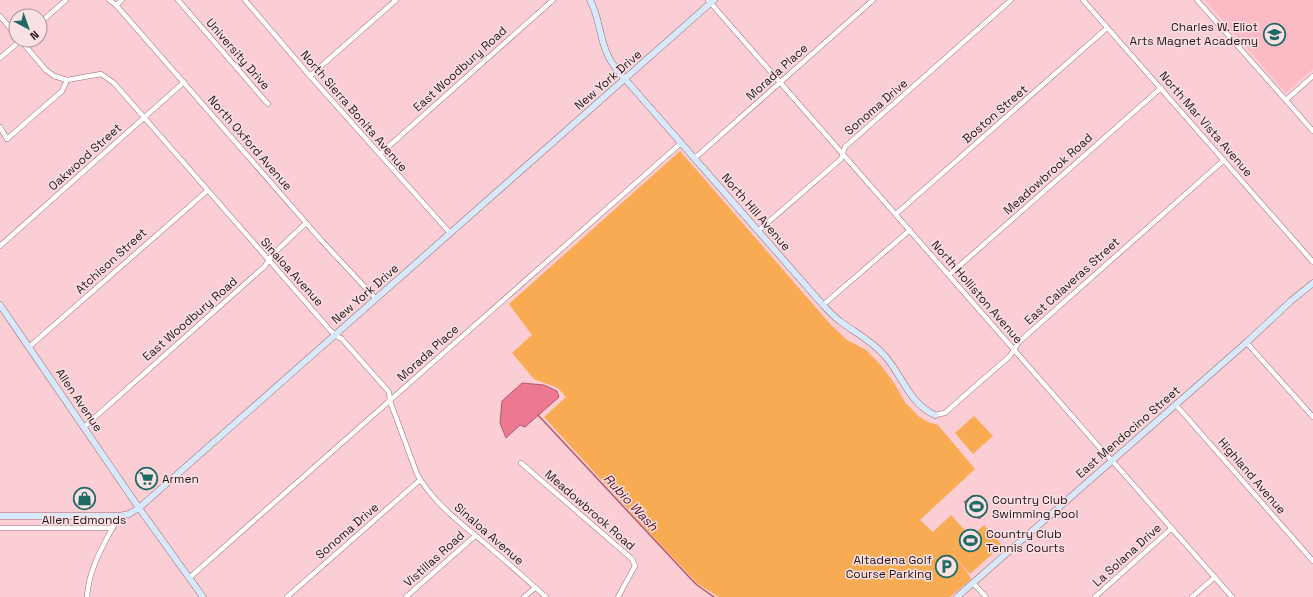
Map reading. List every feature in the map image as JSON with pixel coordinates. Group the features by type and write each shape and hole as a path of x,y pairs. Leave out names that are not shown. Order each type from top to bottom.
{"street":[{"path":"48,16 66,0"},
{"name":"North Oxford Avenue","path":"109,0 184,82 306,223 376,299"},
{"path":"116,6 122,0"},
{"name":"University Drive","path":"178,0 268,104"},
{"path":"310,76 396,0"},
{"name":"East Woodbury Road","path":"380,154 553,0"},
{"name":"North Hill Avenue","path":"590,0 598,20 609,58 625,79 823,305 841,322 862,335 878,348 892,364 915,399 923,408 935,414"},
{"name":"Morada Place","path":"695,158 872,0"},
{"name":"Sonoma Drive","path":"758,232 841,159 844,147 1011,0"},
{"name":"North Mar Vista Avenue","path":"1083,0 1313,262"},
{"path":"1197,0 1313,131"},
{"name":"North Sierra Bonita Avenue","path":"248,1 310,76 450,234"},
{"name":"New York Drive","path":"1,514 119,516 129,514 139,508 625,79 711,1"},
{"name":"North Holliston Avenue","path":"711,1 842,154 1232,597"},
{"path":"0,16 8,26"},
{"name":"Boston Street","path":"896,214 1107,28"},
{"path":"0,58 11,48"},
{"path":"0,127 8,139 62,91 67,80 54,76 46,70 27,48"},
{"name":"Sinaloa Avenue","path":"67,80 101,74 114,83 268,260 335,335 342,339 388,392 420,480 436,499 475,536 546,597"},
{"path":"1286,100 1313,76"},
{"name":"Oakwood Street","path":"0,246 184,82"},
{"name":"Meadowbrook Road","path":"949,275 1161,88"},
{"name":"Morada Place","path":"189,578 681,143"},
{"name":"East Calaveras Street","path":"935,414 945,413 1010,356 1013,349 1019,342 1224,160"},
{"name":"Atchison Street","path":"29,347 207,191"},
{"name":"East Woodbury Road","path":"84,427 265,266 272,255 306,223"},
{"path":"823,305 910,230"},
{"name":"East Mendocino Street","path":"957,597 1313,283"},
{"name":"Allen Avenue","path":"0,305 139,508 203,597"},
{"path":"1246,342 1313,417"},
{"name":"Highland Avenue","path":"1176,405 1313,561"},
{"name":"Meadowbrook Road","path":"521,463 632,559 635,566 618,597"},
{"name":"Sonoma Drive","path":"287,597 420,480"},
{"path":"87,597 88,583 96,560 119,516"},
{"path":"0,528 113,528"},
{"name":"La Solana Drive","path":"1095,597 1172,528"},
{"name":"Vistillas Road","path":"406,597 475,536"},
{"path":"1192,597 1215,577"},
{"path":"973,583 986,597"},
{"path":"524,597 535,588"}],"shaded area":[{"name":"Charles W. Eliot Arts Magnet Academy","path":"1205,0 1313,0 1313,69 1286,93"},
{"path":"680,151 831,325 847,340 866,350 880,364 894,383 905,402 918,416 928,422 938,425 975,469 920,520 933,532 951,515 971,537 984,525 1002,545 970,574 949,550 971,579 950,597 719,597 698,584 544,417 566,397 558,388 534,379 512,353 532,335 509,304"},
{"path":"522,383 544,385 557,391 559,397 525,427 520,425 506,438 500,423 502,401"},
{"path":"974,416 993,436 973,454 955,433"},
{"name":"Country Club Swimming Pool","path":"973,495 987,512 979,519 964,502"}],"waterway":[{"name":"Rubio Wash","path":"538,415 691,579 714,597"}],"place":[{"name":"Charles W. Eliot Arts Magnet Academy","path":"1274,34"},
{"name":"Armen","path":"146,479"},
{"name":"Allen Edmonds","path":"84,499"},
{"name":"Country Club Swimming Pool","path":"976,507"},
{"name":"Country Club Tennis Courts","path":"970,541"},
{"name":"Altadena Golf Course Parking","path":"947,567"}]}
